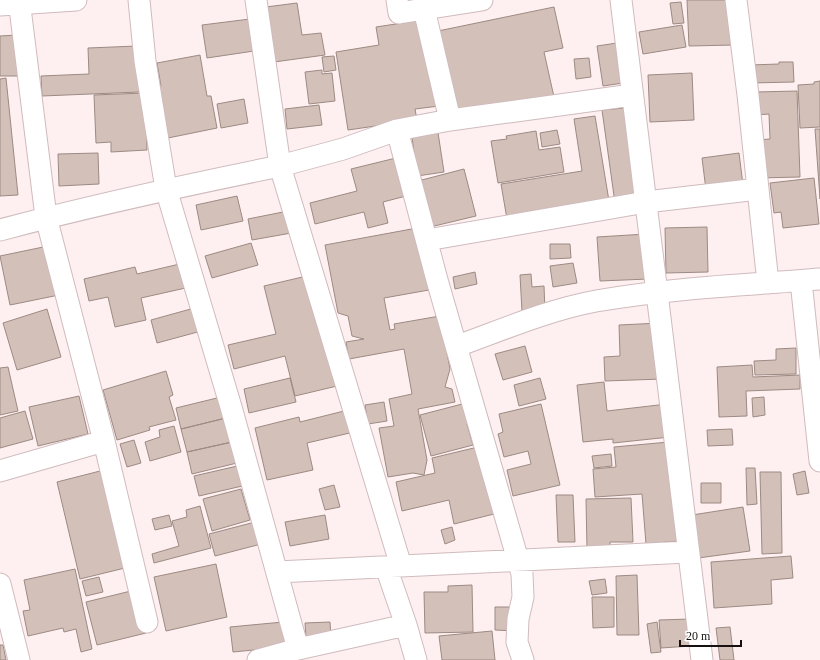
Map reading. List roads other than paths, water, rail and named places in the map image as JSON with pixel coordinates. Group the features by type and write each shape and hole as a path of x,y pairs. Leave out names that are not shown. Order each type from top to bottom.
{"street":[{"path":"76,0 13,3 46,217 104,441 147,622"},
{"path":"139,0 145,61 166,189 231,407 298,649"},
{"path":"256,0 280,166 393,566 406,625 416,660"},
{"path":"397,0 399,13 482,0"},
{"path":"621,0 702,660"},
{"path":"736,0 748,95 768,283"},
{"path":"424,10 450,120"},
{"path":"0,230 46,217 166,189 280,166 343,149 397,130 450,120 632,95"},
{"path":"397,130 483,441 519,560 522,574 523,596 518,619 517,642 523,660"},
{"path":"427,240 646,202 758,189"},
{"path":"457,346 551,313 595,302 657,292 810,280 820,461"},
{"path":"0,471 104,441"},
{"path":"277,572 688,552"},
{"path":"0,584 19,660"},
{"path":"258,660 298,649 406,625"}]}
